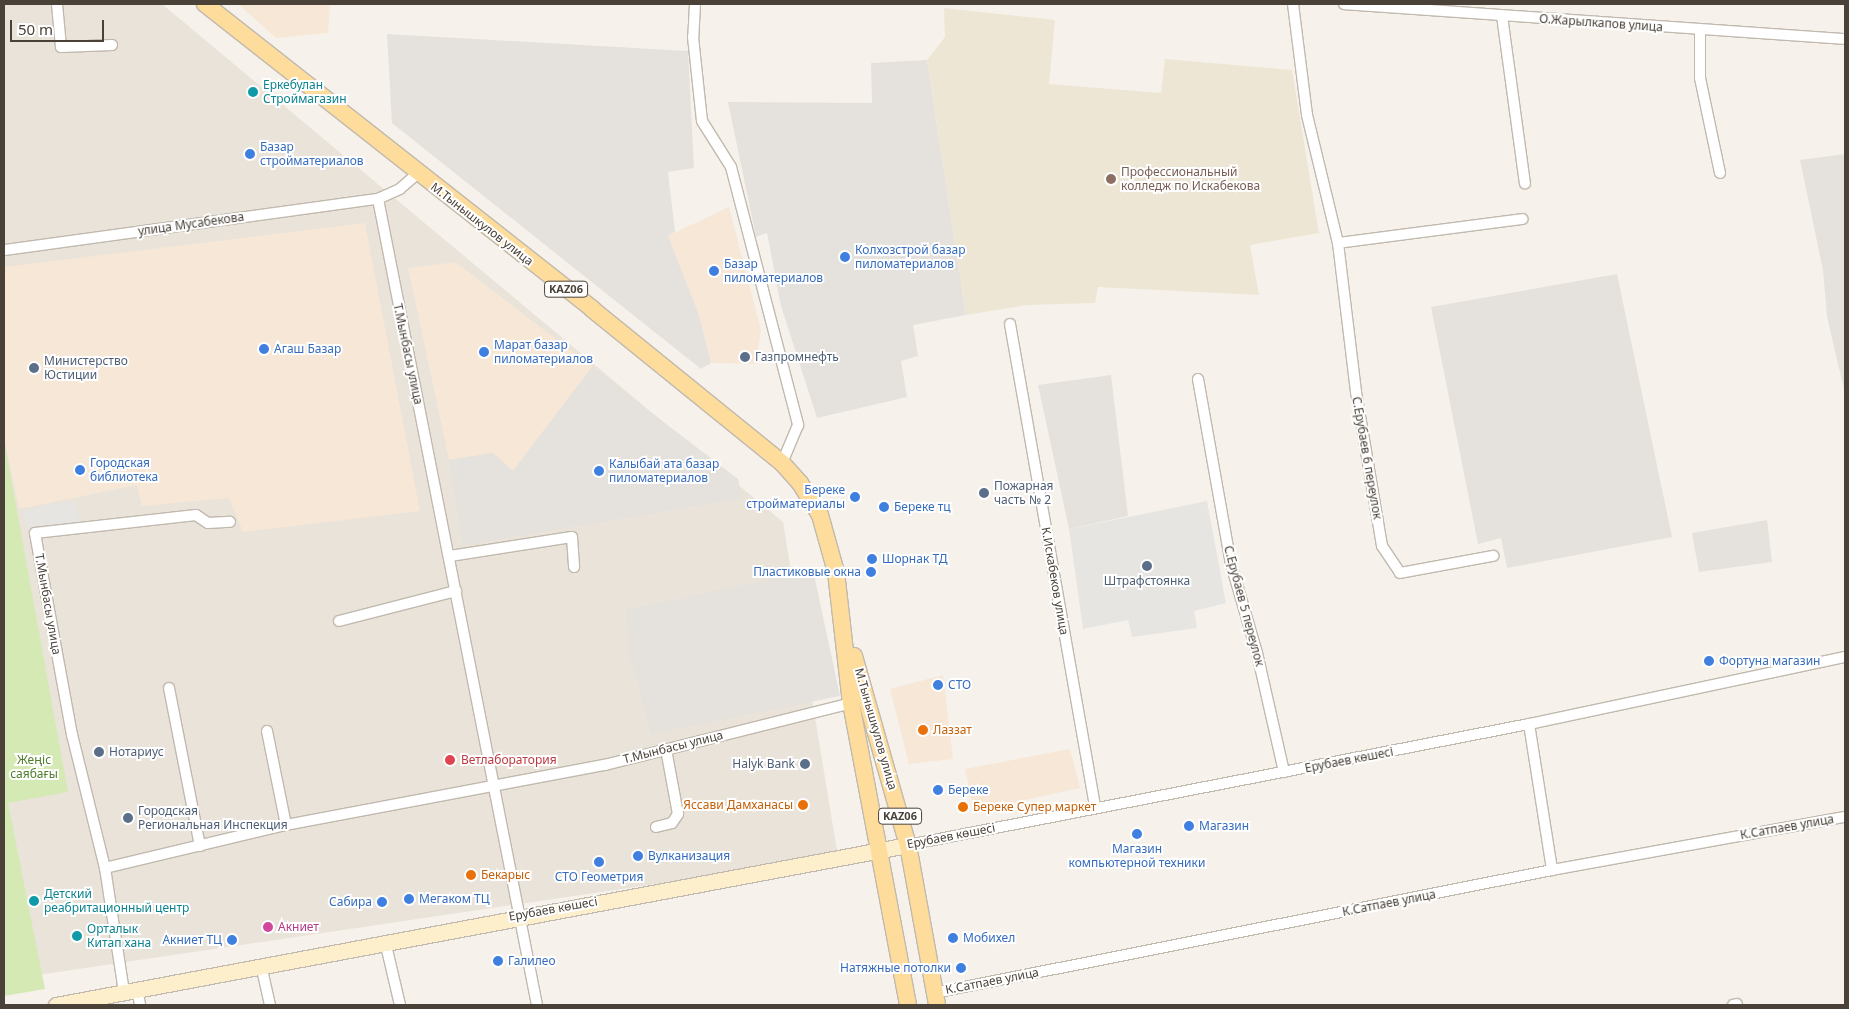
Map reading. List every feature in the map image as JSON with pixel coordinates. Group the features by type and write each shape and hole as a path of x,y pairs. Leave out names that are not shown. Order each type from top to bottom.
{"main road":[{"name":"М.Тынышкулов улица","path":"205,4 782,463 820,515 846,630 908,844 936,999"},
{"name":"М.Тынышкулов улица","path":"846,630 851,703 877,850 908,1005"},
{"name":"Ерубаев көшесі","path":"56,1005 518,915 908,844"}],"street":[{"path":"57,4 61,47 112,45"},
{"path":"695,4 693,37 702,121 731,167 798,425 782,463"},
{"name":"С.Ерубаев 6 переулок","path":"1292,4 1307,115 1338,243 1356,392 1382,546 1400,573 1493,556"},
{"name":"О.Жарылкапов улица","path":"1344,4 1845,39"},
{"path":"1502,16 1525,183"},
{"path":"1700,29 1700,78 1720,173"},
{"path":"378,199 400,190 417,174"},
{"name":"улица Мусабекова","path":"4,250 378,199"},
{"name":"Т.Мынбасы улица","path":"378,199 494,785"},
{"path":"1338,243 1522,219"},
{"name":"К.Искабеков улица","path":"1010,324 1095,807"},
{"name":"С.Ерубаев 5 переулок","path":"1198,379 1231,564 1257,653 1284,772"},
{"name":"Т.Мынбасы улица","path":"140,1005 130,991 105,868 72,735 35,533 196,515 208,523 230,522"},
{"path":"450,556 572,537 574,567"},
{"path":"340,620 456,591"},
{"name":"Ерубаев көшесі","path":"908,844 1529,724 1845,657"},
{"path":"170,688 200,846"},
{"name":"Т.Мынбасы улица","path":"105,868 286,825 494,785 666,749 851,703"},
{"path":"1529,724 1552,870"},
{"path":"267,731 286,825"},
{"path":"656,826 672,823 678,814 666,749"},
{"path":"494,785 537,1005"},
{"name":"К.Сатпаев улица","path":"936,999 1552,870 1845,817"},
{"path":"385,941 400,1005"},
{"path":"261,965 270,1005"}],"shaded area":[{"path":"4,4 162,4 783,522 838,857 4,980"},
{"path":"238,4 330,4 328,33 276,38"},
{"path":"944,8 1055,20 1049,84 1161,93 1165,59 1292,70 1319,233 1250,245 1259,295 1098,287 1095,303 1027,305 966,315 927,60 945,37"},
{"path":"387,34 688,51 694,168 668,172 675,232 668,236 699,315 711,363 701,369 392,123"},
{"path":"927,60 966,315 913,325 918,356 901,361 907,397 817,418 781,306 767,233 756,237 728,102 872,103 871,63"},
{"path":"1845,154 1845,394 1827,317 1823,270 1800,160"},
{"path":"729,207 761,330 756,364 711,363 699,315 668,236"},
{"path":"365,223 420,511 243,532 229,498 142,506 137,485 19,509 4,439 4,267"},
{"path":"456,262 592,367 513,471 493,453 449,460 408,268"},
{"path":"1617,274 1672,537 1507,568 1501,538 1478,544 1431,307"},
{"name":"Калыбай ата базар пиломатериалов","path":"592,367 738,479 742,498 463,545 449,460 493,453 513,471"},
{"path":"1111,375 1128,516 1069,529 1038,385"},
{"path":"76,501 80,528 27,530 23,510"},
{"name":"Штрафстоянка","path":"1207,501 1226,603 1194,611 1197,628 1132,637 1128,620 1083,629 1069,529"},
{"path":"1767,520 1772,562 1699,572 1692,533"},
{"path":"813,570 840,696 651,734 629,652 626,610"},
{"path":"943,675 953,759 909,764 890,689"},
{"path":"1070,749 1080,788 974,811 965,769"}],"green space":[{"name":"Жеңіс саябағы","path":"4,439 68,792 8,803 45,989 4,996"}],"place":[{"name":"Еркебулан Строймагазин","path":"253,92"},
{"name":"Базар стройматериалов","path":"250,154"},
{"name":"Профессиональный колледж по Искабекова","path":"1111,179"},
{"name":"Колхозстрой базар пиломатериалов","path":"845,257"},
{"name":"Базар пиломатериалов","path":"714,271"},
{"name":"Агаш Базар","path":"264,349"},
{"name":"Марат базар пиломатериалов","path":"484,352"},
{"name":"Газпромнефть","path":"745,357"},
{"name":"Министерство Юстиции","path":"34,368"},
{"name":"Городская библиотека","path":"80,470"},
{"name":"Калыбай ата базар пиломатериалов","path":"599,471"},
{"name":"Пожарная часть № 2","path":"984,493"},
{"name":"Береке стройматериалы","path":"855,497"},
{"name":"Береке тц","path":"884,507"},
{"name":"Шорнак ТД","path":"872,559"},
{"name":"Штрафстоянка","path":"1147,566"},
{"name":"Пластиковые окна","path":"871,572"},
{"name":"Фортуна магазин","path":"1709,661"},
{"name":"СТО","path":"938,685"},
{"name":"Лаззат","path":"923,730"},
{"name":"Нотариус","path":"99,752"},
{"name":"Ветлаборатория","path":"450,760"},
{"name":"Halyk Bank","path":"805,764"},
{"name":"Береке","path":"938,790"},
{"name":"Яссави Дамханасы","path":"803,805"},
{"name":"Береке Супер маркет","path":"963,807"},
{"name":"Городская Региональная Инспекция","path":"128,818"},
{"name":"Магазин","path":"1189,826"},
{"name":"Магазин компьютерной техники","path":"1137,834"},
{"name":"Вулканизация","path":"638,856"},
{"name":"СТО Геометрия","path":"599,862"},
{"name":"Бекарыс","path":"471,875"},
{"name":"Мегаком ТЦ","path":"409,899"},
{"name":"Детский реабритационный центр","path":"34,901"},
{"name":"Сабира","path":"382,902"},
{"name":"Акниет","path":"268,927"},
{"name":"Орталык Китап хана","path":"77,936"},
{"name":"Мобихел","path":"953,938"},
{"name":"Акниет ТЦ","path":"232,940"},
{"name":"Галилео","path":"498,961"},
{"name":"Натяжные потолки","path":"961,968"}]}
